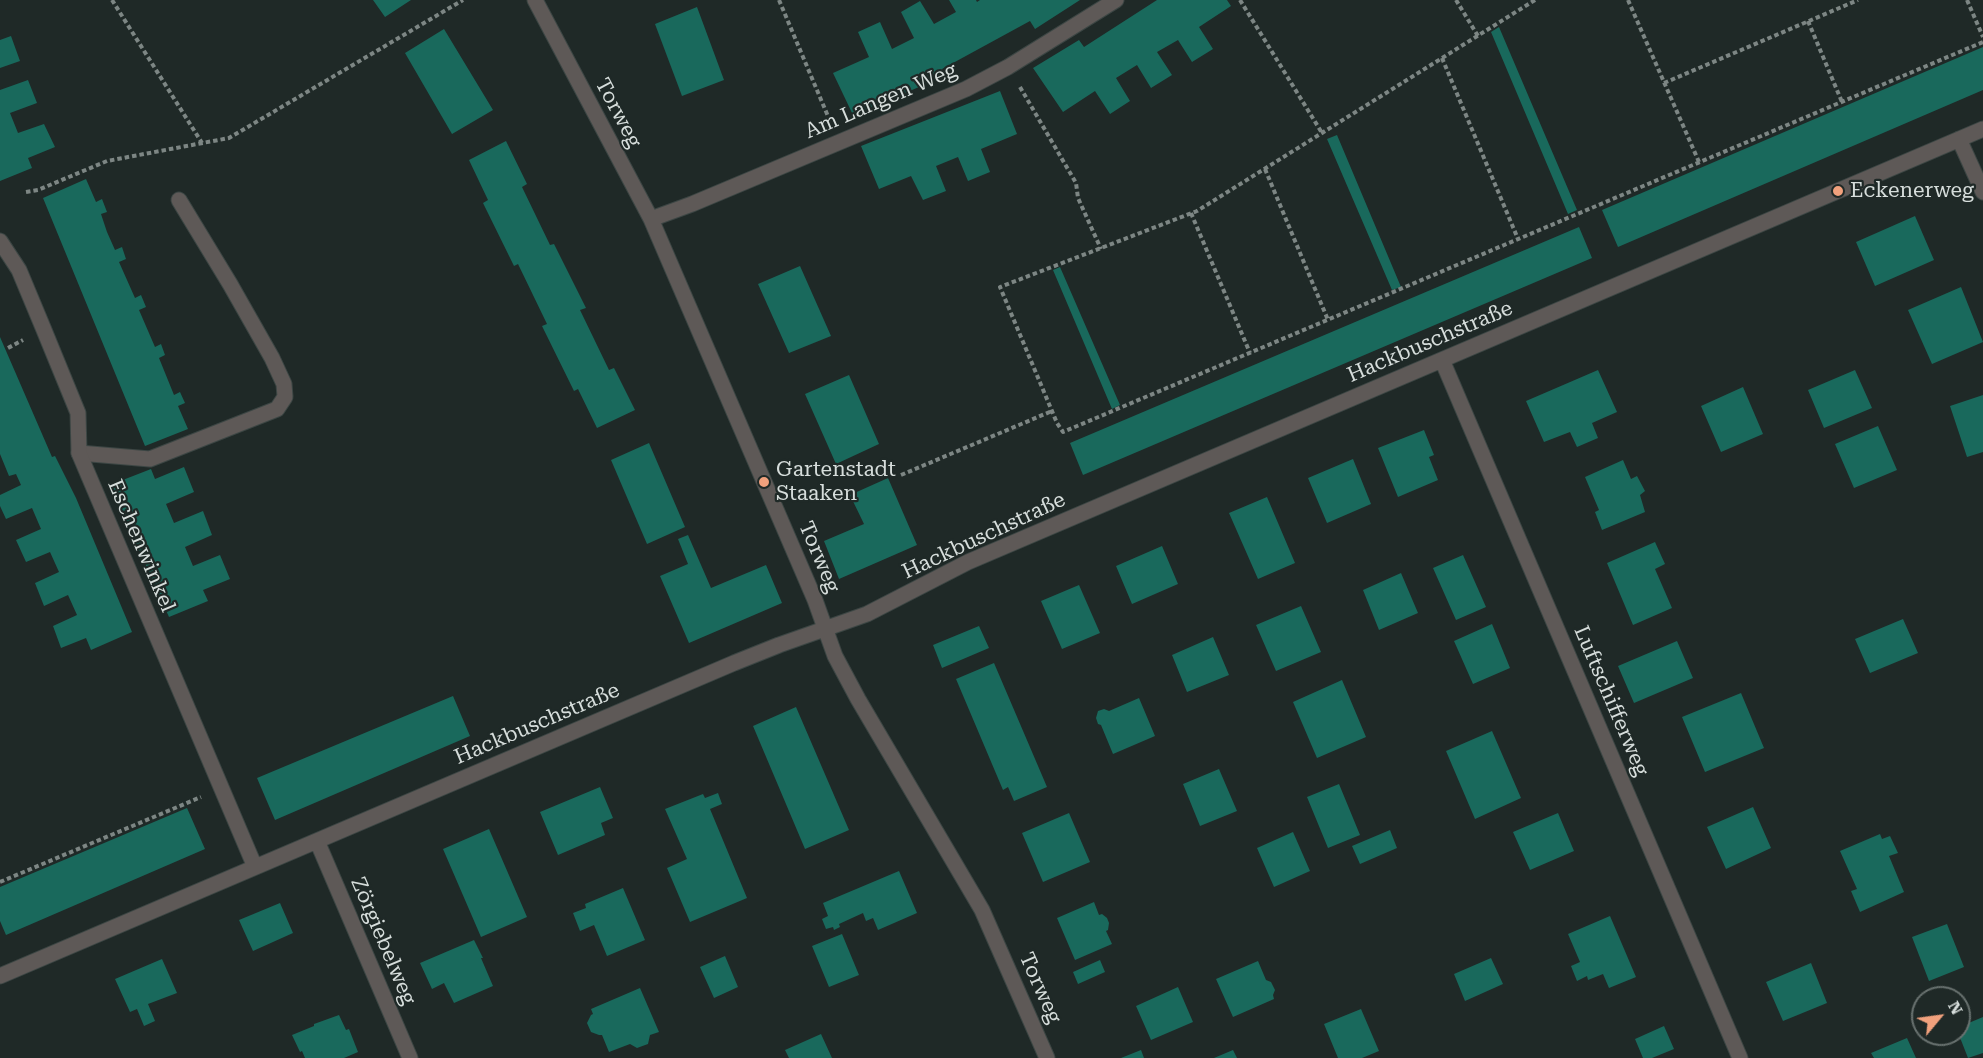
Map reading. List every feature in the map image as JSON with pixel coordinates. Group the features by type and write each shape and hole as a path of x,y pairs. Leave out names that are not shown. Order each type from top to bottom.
{"street":[{"name":"Torweg","path":"535,0 651,219 815,600 835,656 982,910 1047,1058"},
{"name":"Am Langen Weg","path":"651,219 966,89 1008,67 1116,0"},
{"name":"Hackbuschstraße","path":"0,976 734,663 867,614 968,562 1983,129"},
{"path":"1959,139 1983,192"},
{"path":"79,453 150,459 277,409 285,398 284,384 272,358 179,200"},
{"name":"Eschenwinkel","path":"0,241 19,270 78,413 79,453 255,867"},
{"name":"Luftschifferweg","path":"1442,360 1740,1058"},
{"name":"Zörgiebelweg","path":"317,841 410,1058"}],"path":[{"path":"112,0 202,143"},
{"path":"26,192 38,190 107,161 229,138 463,0"},
{"path":"779,0 839,141"},
{"path":"1240,0 1322,133"},
{"path":"1456,0 1478,36"},
{"path":"1535,0 1191,213 999,287 1057,423 1063,432 1983,42"},
{"path":"1628,0 1699,162"},
{"path":"1664,82 1858,0"},
{"path":"1967,0 1983,37"},
{"path":"1808,21 1842,102"},
{"path":"1442,58 1518,239"},
{"path":"1008,67 1076,183 1078,198 1101,249"},
{"path":"1265,169 1328,320"},
{"path":"1191,213 1250,353"},
{"path":"901,475 1052,411"},
{"path":"0,882 222,789"}],"building":[{"path":"373,0 411,0 385,17"},
{"path":"949,0 976,0 977,2 980,0 1080,0 1035,29 1030,21 942,69 945,76 853,115 833,73 869,57 858,32 880,22 892,49 914,38 901,12 920,1 934,24 956,12"},
{"path":"1157,0 1227,0 1231,6 1199,27 1213,49 1192,62 1178,40 1157,52 1172,75 1151,88 1137,65 1116,78 1130,101 1110,114 1095,91 1063,112 1033,68 1079,40 1084,47"},
{"path":"697,7 724,80 682,96 655,24"},
{"path":"1499,27 1577,210 1568,214 1491,32"},
{"path":"444,29 493,110 452,134 405,53"},
{"path":"11,36 20,61 0,68 0,40"},
{"path":"1983,47 1983,90 1618,247 1602,210"},
{"path":"28,80 37,103 10,113 18,133 44,124 55,147 28,158 32,168 0,181 0,90"},
{"path":"1000,91 1017,134 981,149 990,172 968,181 958,157 936,166 946,191 923,200 911,176 879,189 861,146"},
{"path":"1337,135 1401,287 1392,290 1327,139"},
{"path":"506,141 527,184 522,187 550,245 554,244 586,308 580,310 609,370 614,368 635,410 597,428 578,389 574,391 542,326 547,324 518,264 514,266 483,203 488,200 469,160"},
{"path":"86,179 96,202 102,199 107,212 101,214 115,250 122,247 126,259 119,262 135,298 141,295 146,307 139,310 155,347 161,344 165,355 159,358 174,395 180,392 185,403 178,406 188,429 145,446 43,198"},
{"path":"1915,216 1934,260 1875,286 1856,242"},
{"path":"1579,227 1592,258 1083,475 1070,443"},
{"path":"800,266 831,336 789,353 758,284"},
{"path":"1060,267 1120,405 1112,409 1053,270"},
{"path":"1961,287 1983,342 1932,364 1908,310"},
{"path":"0,337 52,457 55,456 76,498 132,632 91,650 86,638 61,648 53,626 77,615 68,595 44,606 35,583 59,572 50,552 26,562 16,540 41,529 32,508 6,519 0,506 0,495 21,485 16,474 9,476 0,454"},
{"path":"1598,370 1617,412 1592,423 1598,438 1577,447 1570,432 1544,442 1526,401"},
{"path":"1855,370 1872,408 1824,428 1808,390"},
{"path":"849,375 879,444 836,464 805,394"},
{"path":"1743,387 1763,434 1721,452 1701,406"},
{"path":"1983,395 1983,452 1967,457 1950,406"},
{"path":"1878,426 1897,470 1854,488 1835,444"},
{"path":"1424,430 1434,455 1429,457 1438,480 1398,497 1378,448"},
{"path":"649,443 685,527 647,544 611,460"},
{"path":"1353,459 1371,504 1327,523 1308,478"},
{"path":"1623,460 1631,479 1637,476 1645,491 1640,495 1645,512 1602,530 1595,512 1599,510 1585,477"},
{"path":"184,467 194,492 166,504 174,523 203,511 212,535 185,547 193,566 220,555 230,579 203,590 208,601 169,617 110,485 151,469 155,479"},
{"path":"888,478 917,545 839,579 824,541 864,524 850,495"},
{"path":"1267,497 1295,563 1258,579 1229,513"},
{"path":"688,535 711,588 766,565 782,603 689,643 660,576 688,564 678,539"},
{"path":"1655,542 1665,564 1655,569 1672,608 1633,625 1607,563"},
{"path":"1162,546 1178,584 1132,604 1116,566"},
{"path":"1463,555 1486,607 1456,620 1433,568"},
{"path":"1401,573 1418,613 1379,630 1363,590"},
{"path":"1079,585 1100,633 1062,649 1041,601"},
{"path":"1301,606 1321,652 1276,671 1256,625"},
{"path":"1903,619 1918,653 1870,673 1855,639"},
{"path":"1492,624 1510,668 1473,684 1454,641"},
{"path":"979,626 989,648 942,668 933,645"},
{"path":"1213,637 1229,675 1187,692 1172,655"},
{"path":"1677,641 1693,678 1634,703 1618,666"},
{"path":"994,663 1047,787 1014,801 1008,787 1003,790 956,679"},
{"path":"1342,680 1366,737 1317,758 1293,702"},
{"path":"1741,693 1764,748 1705,772 1682,717"},
{"path":"453,696 470,736 275,820 257,778"},
{"path":"1139,698 1155,736 1113,754 1101,725 1098,724 1096,718 1098,711 1104,709 1109,711"},
{"path":"796,707 849,830 805,849 753,726"},
{"path":"1492,731 1521,798 1475,819 1446,751"},
{"path":"1219,769 1237,811 1200,826 1183,784"},
{"path":"1339,784 1360,835 1328,848 1307,797"},
{"path":"600,787 613,818 601,823 605,835 558,855 540,812"},
{"path":"718,793 722,804 710,809 747,898 690,922 667,868 687,859 665,809 703,794 705,798"},
{"path":"1753,807 1771,848 1726,869 1707,827"},
{"path":"187,808 205,849 6,935 0,921 0,887"},
{"path":"1069,813 1090,862 1043,882 1022,833"},
{"path":"1558,813 1574,851 1530,870 1513,832"},
{"path":"489,829 527,917 481,937 443,849"},
{"path":"1390,830 1397,848 1360,864 1352,846"},
{"path":"1293,832 1310,871 1274,887 1257,848"},
{"path":"1880,834 1882,839 1890,836 1898,853 1889,856 1904,892 1860,912 1851,891 1857,889 1840,851"},
{"path":"899,871 917,913 878,930 873,918 866,921 863,913 839,924 840,927 834,930 833,927 826,929 822,919 828,916 823,903"},
{"path":"623,888 645,940 607,956 594,925 580,931 573,913 586,908 585,904"},
{"path":"1094,902 1099,915 1102,914 1107,918 1109,923 1106,931 1112,944 1075,960 1057,918"},
{"path":"280,903 293,933 253,951 239,920"},
{"path":"1610,916 1636,977 1609,988 1603,974 1588,980 1587,976 1577,981 1571,966 1580,962 1568,934"},
{"path":"1947,924 1964,967 1929,981 1912,937"},
{"path":"842,934 859,975 829,987 812,946"},
{"path":"474,940 493,986 454,1003 444,983 432,989 420,963"},
{"path":"725,956 738,987 714,998 700,967"},
{"path":"1491,958 1503,984 1465,1001 1454,974"},
{"path":"162,959 177,993 148,1004 155,1021 144,1026 137,1009 130,1012 115,979"},
{"path":"1100,960 1105,972 1078,984 1073,972"},
{"path":"1258,961 1266,980 1271,982 1275,990 1274,999 1233,1017 1216,979"},
{"path":"1811,963 1827,1003 1783,1021 1766,982"},
{"path":"1178,987 1193,1022 1151,1040 1136,1006"},
{"path":"640,988 659,1032 650,1035 648,1044 637,1048 630,1044 609,1052 602,1035 591,1032 587,1023 593,1014 591,1009"},
{"path":"1361,1009 1379,1051 1362,1058 1338,1058 1324,1024"},
{"path":"339,1015 346,1030 349,1029 358,1052 344,1058 305,1058 292,1035"},
{"path":"1983,1017 1983,1053 1968,1058 1963,1046 1971,1046 1971,1022"},
{"path":"1664,1026 1674,1049 1652,1058 1643,1058 1635,1039"},
{"path":"821,1034 832,1058 789,1058 785,1050"},
{"path":"1907,1038 1916,1058 1874,1058 1871,1053"},
{"path":"1141,1050 1144,1058 1121,1058"},
{"path":"1233,1050 1237,1058 1214,1058"}],"place":[{"name":"Eckenerweg","path":"1838,191"},
{"name":"Gartenstadt Staaken","path":"764,482"}]}
